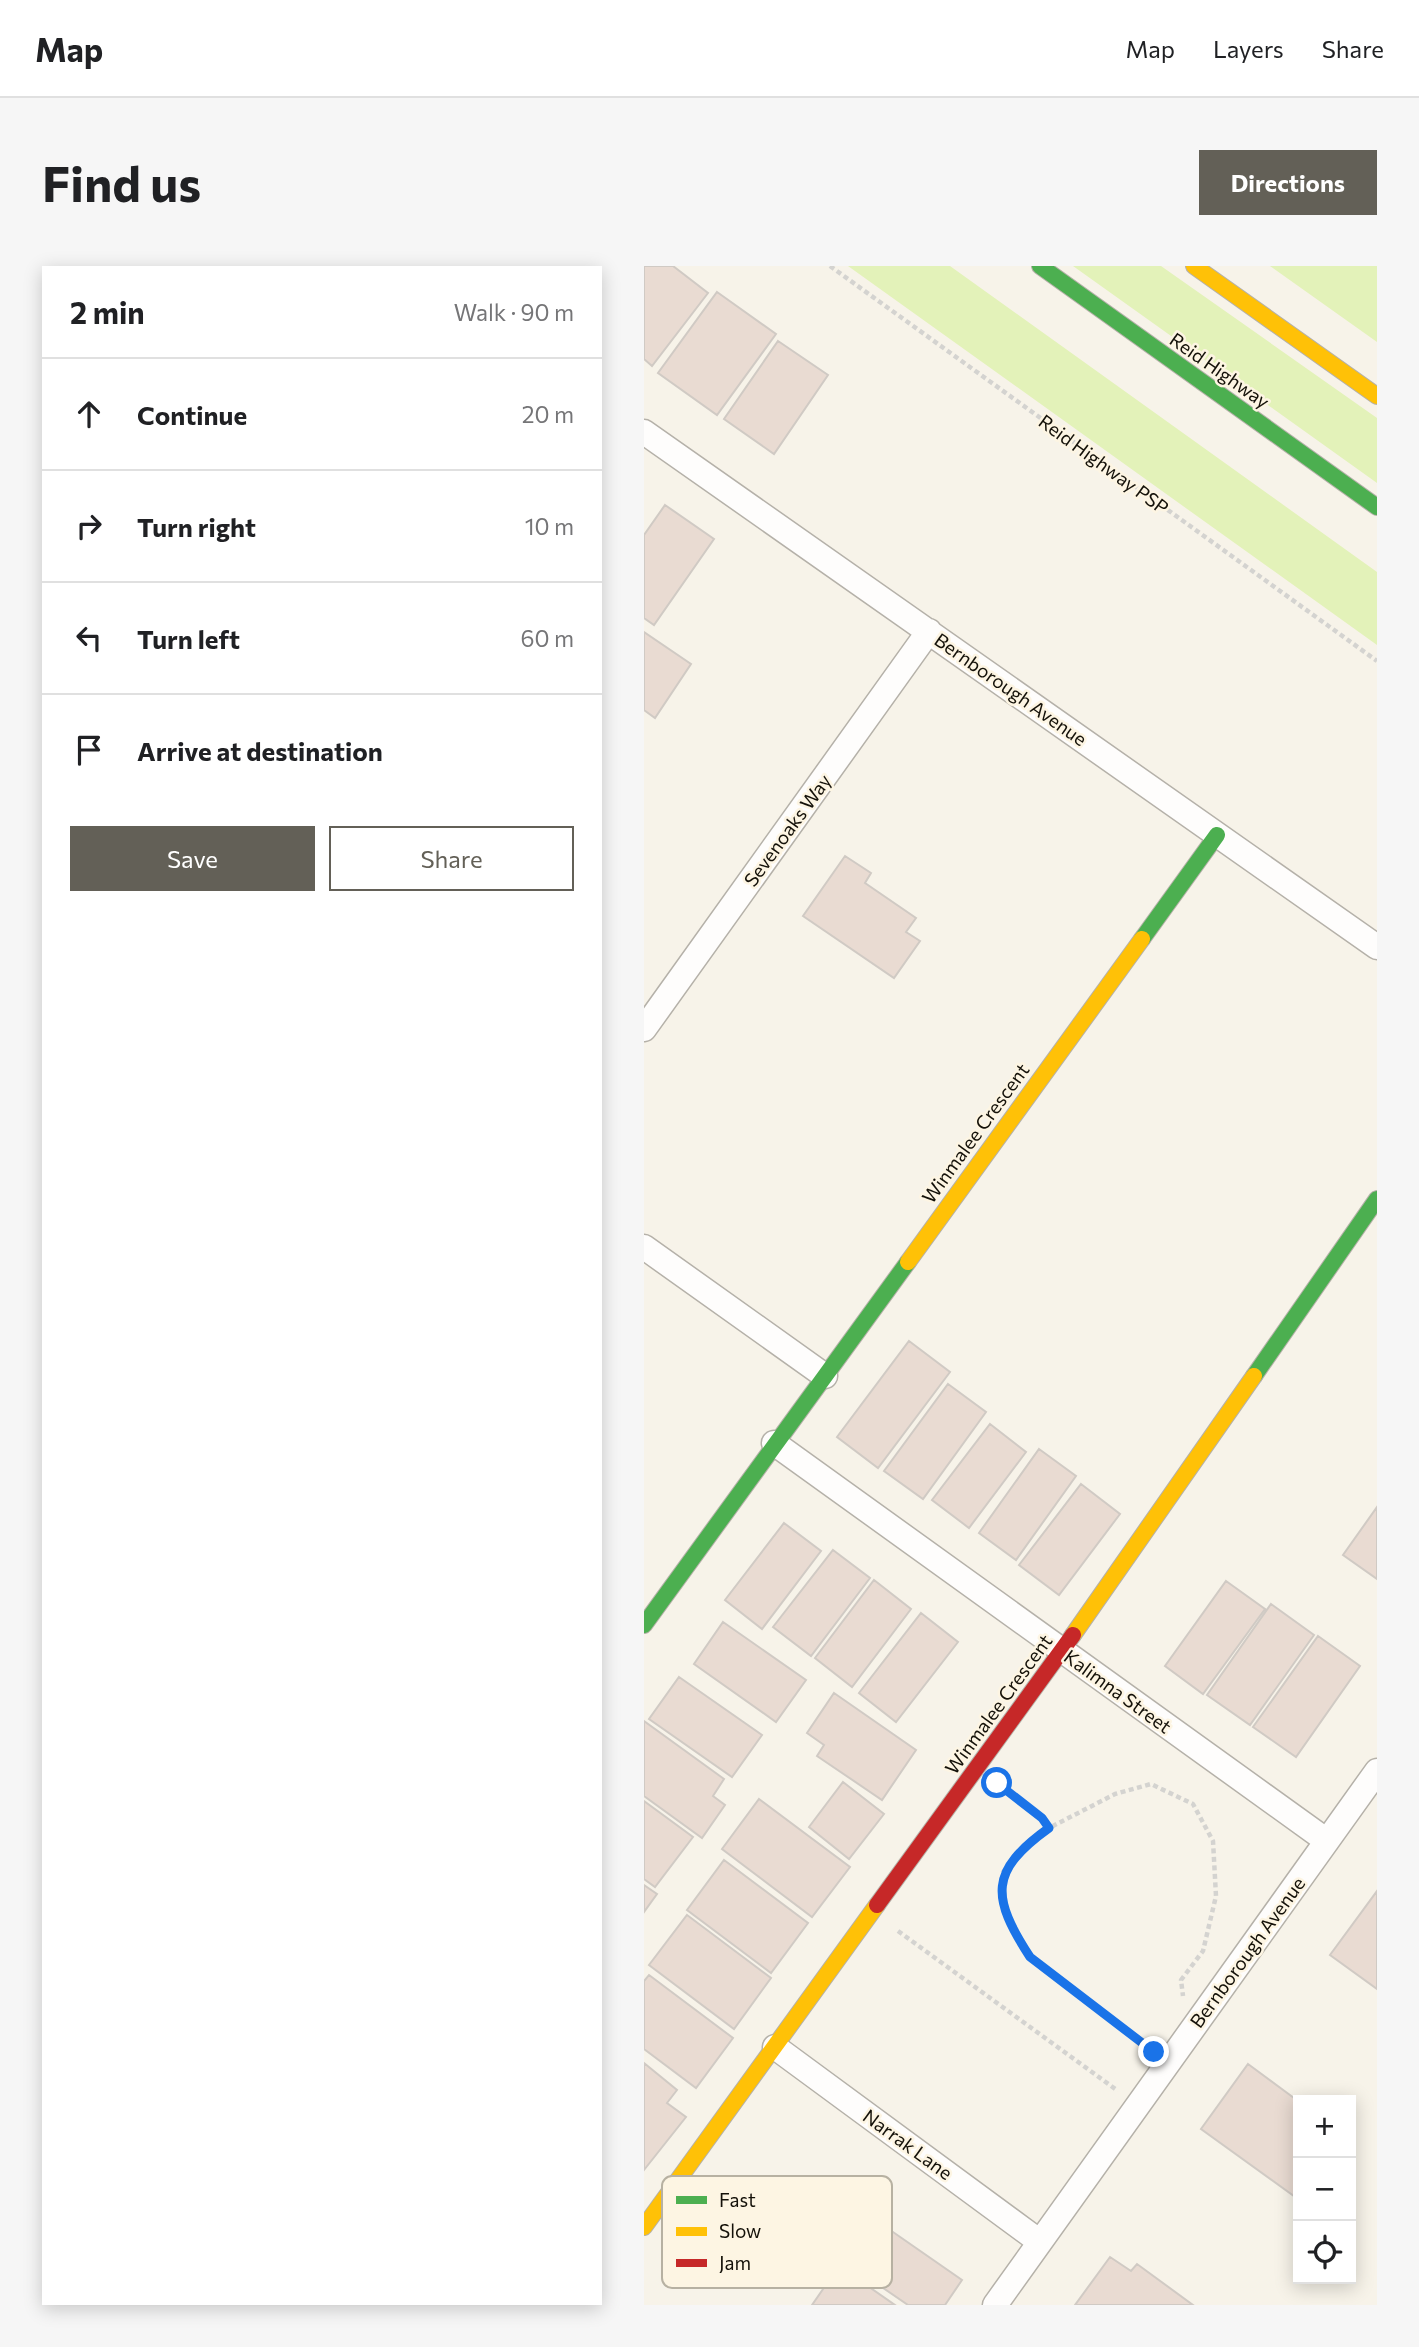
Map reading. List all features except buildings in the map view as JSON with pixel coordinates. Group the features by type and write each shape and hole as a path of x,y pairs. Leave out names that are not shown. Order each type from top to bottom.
{"main road":[{"name":"Reid Highway","path":"1040,266 1377,507"},
{"path":"1194,266 1377,396"},
{"name":"Winmalee Crescent","path":"644,1625 653,1592 825,1377 1216,835"},
{"name":"Winmalee Crescent","path":"681,2176 1062,1651 1377,1199"},
{"name":"Winmalee Crescent","path":"644,2227 662,2202"}],"street":[{"name":"Bernborough Avenue","path":"646,438 929,631 1377,947"},
{"name":"Sevenoaks Way","path":"645,1025 929,631"},
{"path":"644,1247 825,1377"},
{"name":"Kalimna Street","path":"774,1443 1327,1841"},
{"name":"Bernborough Avenue","path":"995,2305 1377,1771"},
{"name":"Narrak Lane","path":"775,2047 1040,2242"}],"path":[{"name":"Reid Highway PSP","path":"830,266 1377,661"},
{"path":"997,1783 1042,1818 1049,1828"},
{"path":"1154,2052 1030,1957 1008,1920 1001,1891 1003,1872 1023,1846 1049,1828 1115,1794 1151,1784 1193,1804 1213,1841 1216,1896 1203,1951 1181,1980 1183,2000"},
{"path":"892,1927 1120,2093"}],"green space":[{"path":"848,266 950,266 1377,572 1377,645"},
{"path":"1073,266 1161,266 1377,418 1377,483"},
{"path":"1270,266 1377,266 1377,342"}],"traffic: fast":[{"path":"1040,266 1377,507"},
{"path":"1142,939 1217,835"},
{"path":"1254,1376 1377,1199"},
{"path":"644,1625 908,1262"}],"traffic: slow":[{"path":"1194,266 1377,396"},
{"path":"908,1262 1142,939"},
{"path":"1073,1635 1254,1376"},
{"path":"681,2176 877,1905"},
{"path":"644,2227 662,2202"}],"traffic: jam":[{"path":"877,1905 1073,1635"}],"route":[{"path":"997,1783 1042,1818 1049,1828 1023,1846 1003,1872 1001,1891 1008,1920 1016,1936 1030,1957 1154,2052"}]}
